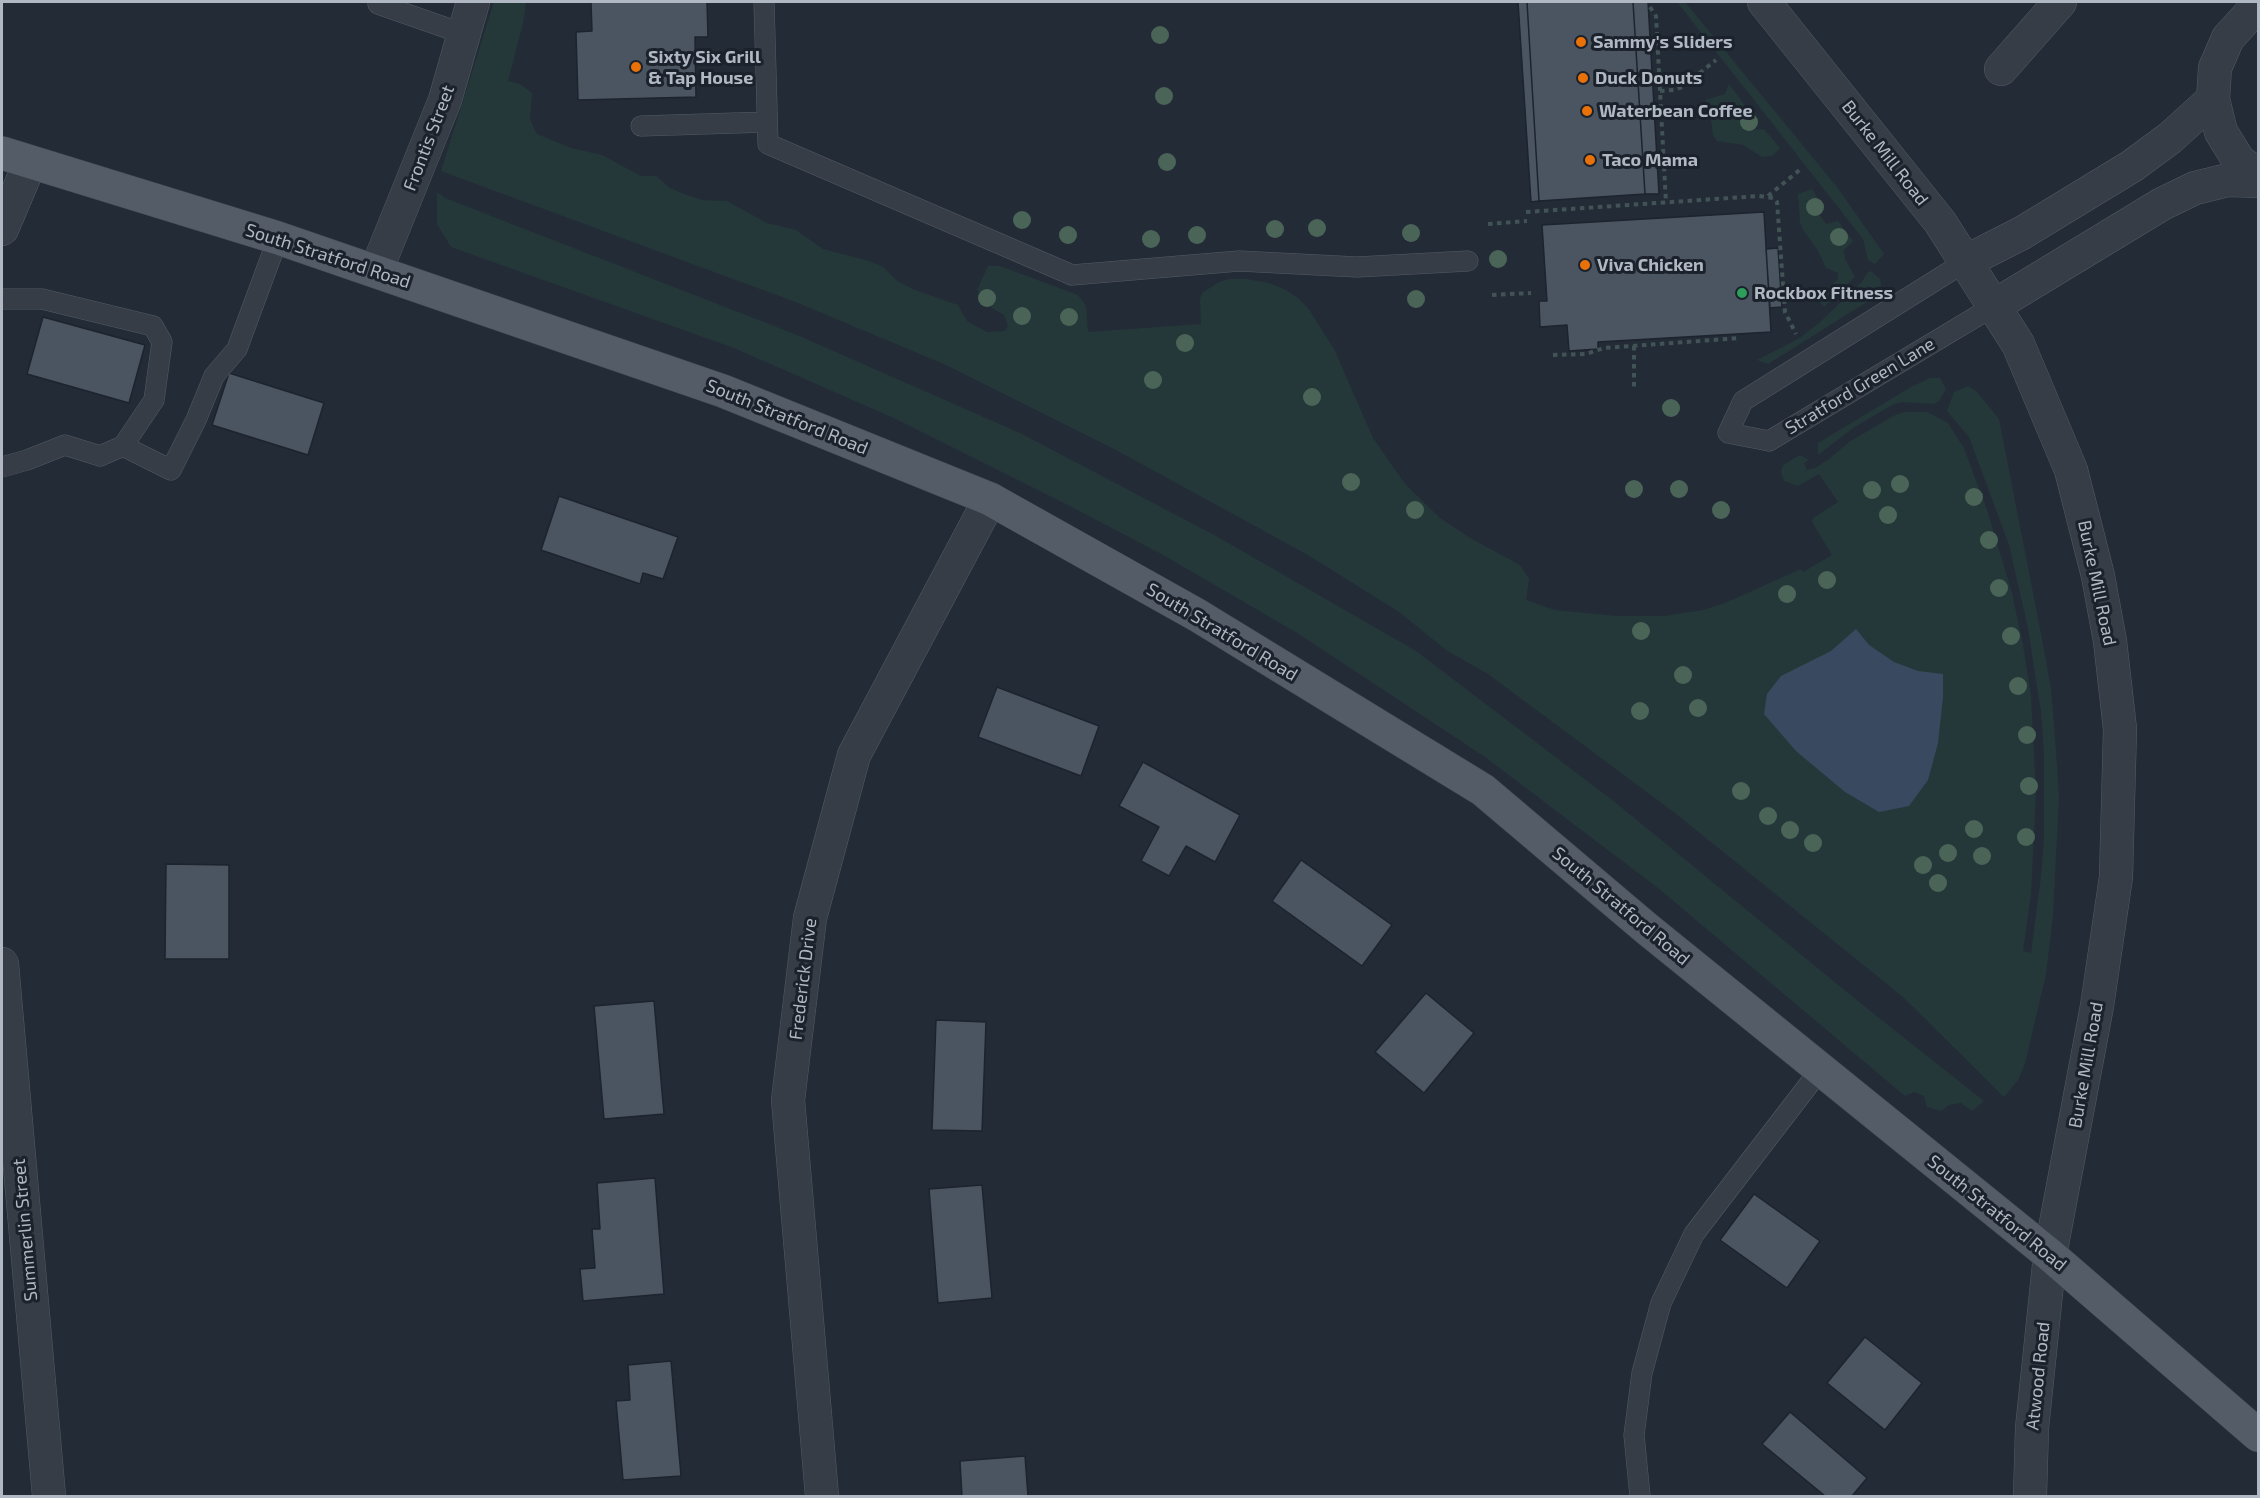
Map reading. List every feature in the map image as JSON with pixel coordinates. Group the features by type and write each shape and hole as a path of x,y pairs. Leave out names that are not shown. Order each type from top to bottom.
{"main road":[{"name":"South Stratford Road","path":"16,158 278,238 723,391 990,499 1197,615 1483,790 1646,928 2050,1255 2259,1435"}],"street":[{"name":"Frontis Street","path":"376,271 445,100 473,2"},
{"name":"Burke Mill Road","path":"1764,2 1940,222 2018,345 2071,471 2098,576 2110,641 2120,729 2116,876 2097,1006 2050,1255"},
{"path":"2001,69 2060,2"},
{"path":"2259,10 2249,15 2228,38 2215,68 2213,99 2221,132 2239,161 2259,175"},
{"name":"Stratford Green Lane","path":"1965,262 2022,233 2132,166 2170,138 2213,99"},
{"path":"2,229 16,158"},
{"name":"Stratford Green Lane","path":"1994,306 2162,204 2195,188 2228,180 2259,181"},
{"name":"Frederick Drive","path":"822,1497 788,1100 810,918 854,755 990,499"},
{"name":"Summerlin Street","path":"2,964 49,1497"},
{"name":"Atwood Road","path":"2030,1497 2032,1428 2050,1255"}],"lane":[{"path":"764,2 768,144 1072,275 1239,261 1357,267 1468,261"},
{"path":"378,4 464,34"},
{"path":"641,126 767,122"},
{"path":"123,446 171,470 196,420 214,376 237,349 278,238"},
{"name":"Stratford Green Lane","path":"1965,262 1743,401 1728,433 1769,441 1994,306"},
{"path":"2,299 42,299 153,326 162,342 154,400 123,446 100,456 65,445 2,467"},
{"path":"1640,1497 1634,1435 1642,1373 1661,1303 1694,1234 1820,1070"}],"path":[{"path":"1650,7 1656,15 1666,203"},
{"path":"1659,91 1682,87 1716,60"},
{"path":"1768,197 1802,168"},
{"path":"1526,212 1773,198 1777,202 1785,312 1797,335"},
{"path":"1488,224 1527,221"},
{"path":"1492,295 1531,293"},
{"path":"1554,355 1586,354 1604,348 1740,338"},
{"path":"1634,346 1634,391"}],"shaded area":[{"path":"494,2 526,2 508,81 520,84 532,93 530,120 537,134 571,148 602,155 641,176 656,176 670,188 684,194 702,200 727,201 767,223 796,230 823,249 883,267 897,281 958,305 967,321 987,332 1005,331 1008,326 1004,315 992,308 977,290 988,266 1000,266 1078,295 1086,306 1088,332 1201,324 1200,299 1202,293 1219,282 1229,279 1269,283 1284,289 1308,308 1334,349 1373,438 1405,484 1440,518 1470,538 1520,565 1529,579 1526,600 1555,610 1616,616 1664,616 1703,610 1725,603 1801,569 1803,572 1832,555 1812,522 1813,518 1838,502 1819,474 1798,486 1784,481 1781,472 1783,465 1800,455 1809,460 1804,463 1807,470 1815,468 1849,442 1904,412 1927,412 1948,423 1964,448 1988,513 2012,593 2031,696 2036,793 2031,894 2023,951 2031,953 2044,838 2044,753 2041,712 2028,628 2009,545 1969,437 1947,411 1954,392 1968,386 1977,392 1999,419 2051,689 2059,797 2053,915 2046,974 2025,1064 2018,1080 2004,1097 1903,997 1675,813 1488,674 1446,650 1399,612 1308,555 1114,449 946,365 798,303 441,171"},
{"path":"1677,2 1685,2 1837,187 1884,254 1875,264 1868,260 1863,239"},
{"path":"1729,84 1746,107 1743,112 1743,124 1747,130 1764,129 1780,148 1772,156 1762,157 1743,145 1717,141 1713,135 1710,113 1705,100 1725,94"},
{"path":"1812,189 1820,202 1812,204 1812,210 1819,214 1826,224 1838,221 1853,241 1844,250 1845,259 1855,277 1824,307 1816,297 1838,279 1838,273 1826,268 1800,222 1798,194"},
{"path":"437,192 445,198 797,335 1020,433 1216,536 1416,651 1616,803 1984,1101 1972,1111 1961,1103 1949,1105 1941,1111 1927,1107 1924,1096 1914,1092 1905,1096 1658,888 1485,757 1299,634 1165,556 896,419 734,348 451,247 437,224"},
{"path":"1871,271 1880,279 1881,285 1870,300 1768,364 1757,360 1800,338 1819,323"},
{"path":"1930,378 1940,378 1946,389 1939,401 1934,404 1902,402 1894,404 1853,428 1818,455 1818,443"}],"water":[{"path":"1856,629 1869,645 1894,662 1918,671 1943,674 1938,743 1928,780 1909,806 1879,812 1845,792 1796,751 1764,714 1767,694 1781,676 1831,651"}],"building":[{"name":"Sixty Six Grill & Tap House","path":"591,2 707,2 708,37 695,37 696,97 578,100 576,32 592,31"},
{"path":"1518,2 1527,2 1539,201 1531,202"},
{"path":"1527,2 1633,2 1645,194 1539,201"},
{"path":"1633,2 1648,2 1659,194 1645,194"},
{"path":"1764,212 1771,332 1598,342 1598,349 1569,351 1567,325 1540,327 1539,301 1547,301 1542,225"},
{"path":"1778,248 1782,307 1770,308 1766,249"},
{"path":"43,317 145,345 129,403 27,374"},
{"path":"229,373 324,403 308,455 212,425"},
{"path":"559,496 678,537 663,579 643,573 640,584 541,550"},
{"path":"997,687 1099,726 1081,776 978,737"},
{"path":"1143,762 1240,815 1215,862 1186,846 1169,876 1141,861 1159,827 1119,806"},
{"path":"1301,860 1392,925 1362,966 1272,901"},
{"path":"166,864 229,865 229,959 165,959"},
{"path":"1426,993 1474,1033 1424,1093 1375,1052"},
{"path":"654,1001 664,1114 604,1119 594,1006"},
{"path":"936,1020 986,1022 982,1131 932,1130"},
{"path":"655,1178 664,1294 583,1301 580,1269 595,1268 592,1229 600,1229 597,1183"},
{"path":"982,1185 992,1298 938,1303 929,1189"},
{"path":"1754,1194 1820,1241 1787,1288 1720,1240"},
{"path":"1865,1337 1922,1383 1885,1430 1827,1383"},
{"path":"671,1361 681,1476 623,1480 616,1401 630,1400 628,1365"},
{"path":"1790,1412 1867,1478 1852,1496 1825,1496 1762,1444"},
{"path":"1025,1456 1028,1496 962,1496 960,1461"}],"place":[{"name":"Sammy's Sliders","path":"1581,42"},
{"name":"Sixty Six Grill & Tap House","path":"636,67"},
{"name":"Duck Donuts","path":"1583,78"},
{"name":"Waterbean Coffee","path":"1587,111"},
{"name":"Taco Mama","path":"1590,160"},
{"name":"Viva Chicken","path":"1585,265"},
{"name":"Rockbox Fitness","path":"1742,293"}]}
